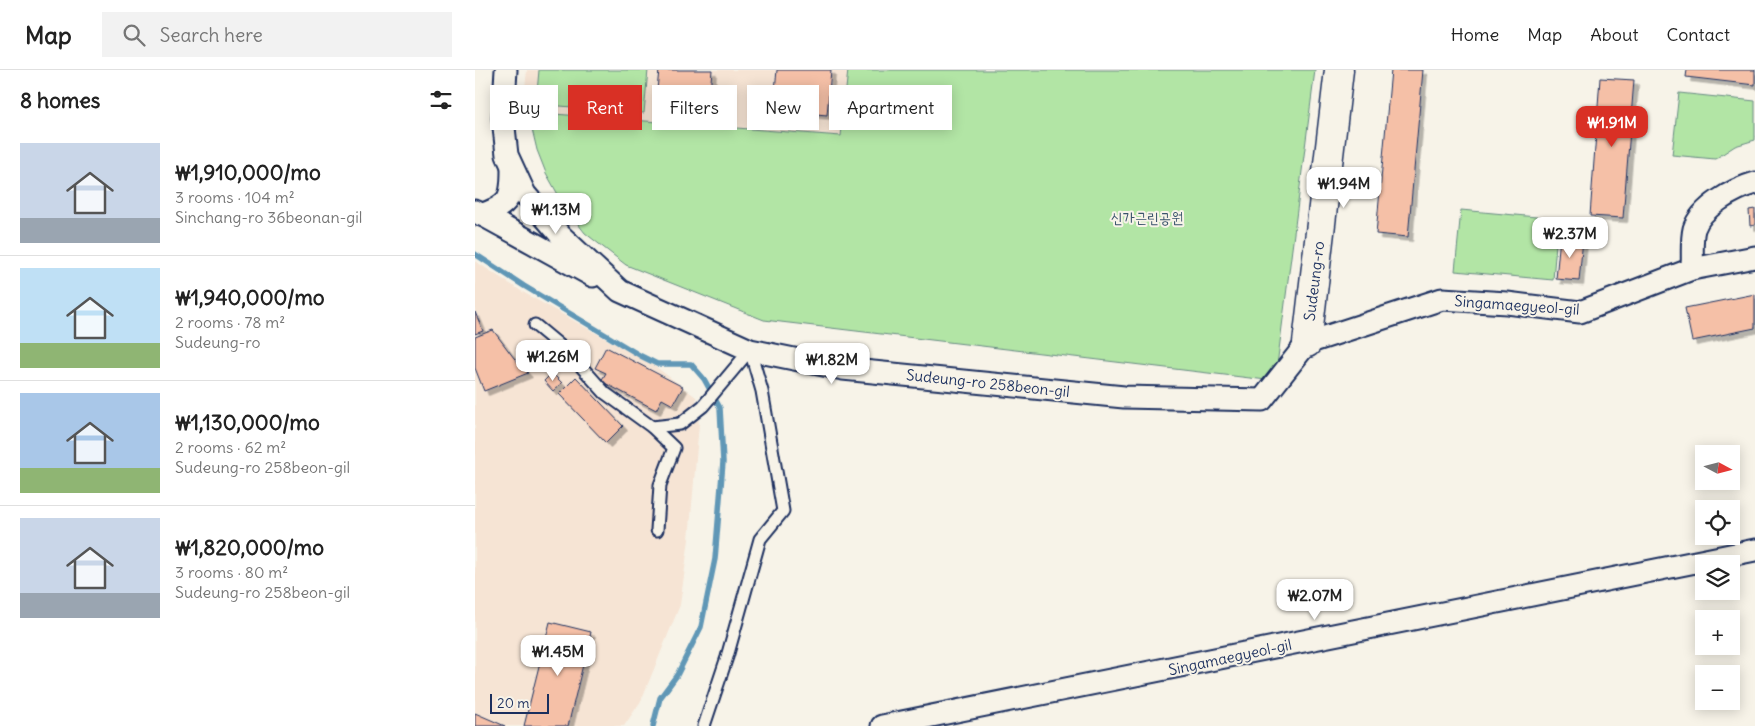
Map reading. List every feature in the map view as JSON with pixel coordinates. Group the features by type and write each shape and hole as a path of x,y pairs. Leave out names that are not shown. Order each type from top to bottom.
{"street":[{"name":"Sudeung-ro 258beon-gil","path":"506,70 503,118 507,154 525,194 561,236 620,291 750,350 843,369 1116,396 1262,400 1307,343"},
{"name":"Sudeung-ro","path":"1307,343 1339,70"},
{"path":"478,213 503,207 512,193 512,166"},
{"path":"1693,269 1694,229 1705,213 1729,194 1755,183"},
{"path":"478,213 620,291"},
{"name":"Singamaegyeol-gil","path":"1307,343 1442,299 1507,303 1581,312 1693,269 1755,257"},
{"name":"Singamaegyeol-gil","path":"882,726 1755,550"}],"lane":[{"path":"535,325 570,354 605,393 652,426 674,448 660,485 657,530"},
{"path":"652,426 680,424 703,406 750,350"},
{"path":"703,726 727,657 760,539 783,511 762,391 750,350"}],"shaded area":[{"path":"527,70 848,70 847,85 829,85 829,130 843,130 842,136 764,130 819,130 819,85 747,85 747,129 737,128 737,85 652,85 652,121 642,121 642,85 568,85 568,115 558,114 558,85 525,85"},
{"path":"475,261 521,291 656,367 696,397 699,424 689,539 680,605 641,701 624,726 475,726"}],"green space":[{"path":"539,70 648,70 644,113 642,113 642,85 568,85 568,107 558,106 558,85 538,85"},
{"name":"신가근린공원","path":"848,70 1315,70 1275,381 764,320 626,265 585,233 565,207 546,173 537,150 532,130 558,130 558,114 568,115 568,130 642,130 642,121 652,122 652,130 737,130 737,128 841,136 842,130 952,130 952,85 846,85"},
{"path":"1679,93 1755,101 1755,140 1735,146 1715,159 1672,155"},
{"path":"1461,210 1558,219 1553,280 1455,271"}],"building":[{"path":"659,70 712,70 711,85 658,85"},
{"path":"777,70 831,70 827,115 819,114 819,85 776,85"},
{"path":"1391,70 1423,70 1408,237 1376,234"},
{"path":"1687,70 1755,70 1755,85 1686,77"},
{"path":"1600,78 1634,80 1623,218 1590,216"},
{"path":"1755,209 1755,225 1750,226 1749,210"},
{"path":"1560,237 1583,239 1579,281 1556,279"},
{"path":"1755,294 1755,328 1692,341 1685,308"},
{"path":"475,312 483,331 475,334"},
{"path":"493,330 528,373 484,391 475,368 475,337"},
{"path":"606,347 683,387 673,405 662,399 656,410 601,381 606,373 595,368"},
{"path":"552,373 562,383 553,391 544,381"},
{"path":"576,377 623,426 606,443 559,394"},
{"path":"550,622 591,632 568,726 524,726"},
{"path":"475,713 505,726 475,726"}],"waterway":[{"path":"475,254 524,286 641,356 657,364 691,364 704,379 720,408 723,462 715,559 701,627 677,675 660,698 653,726"}]}
